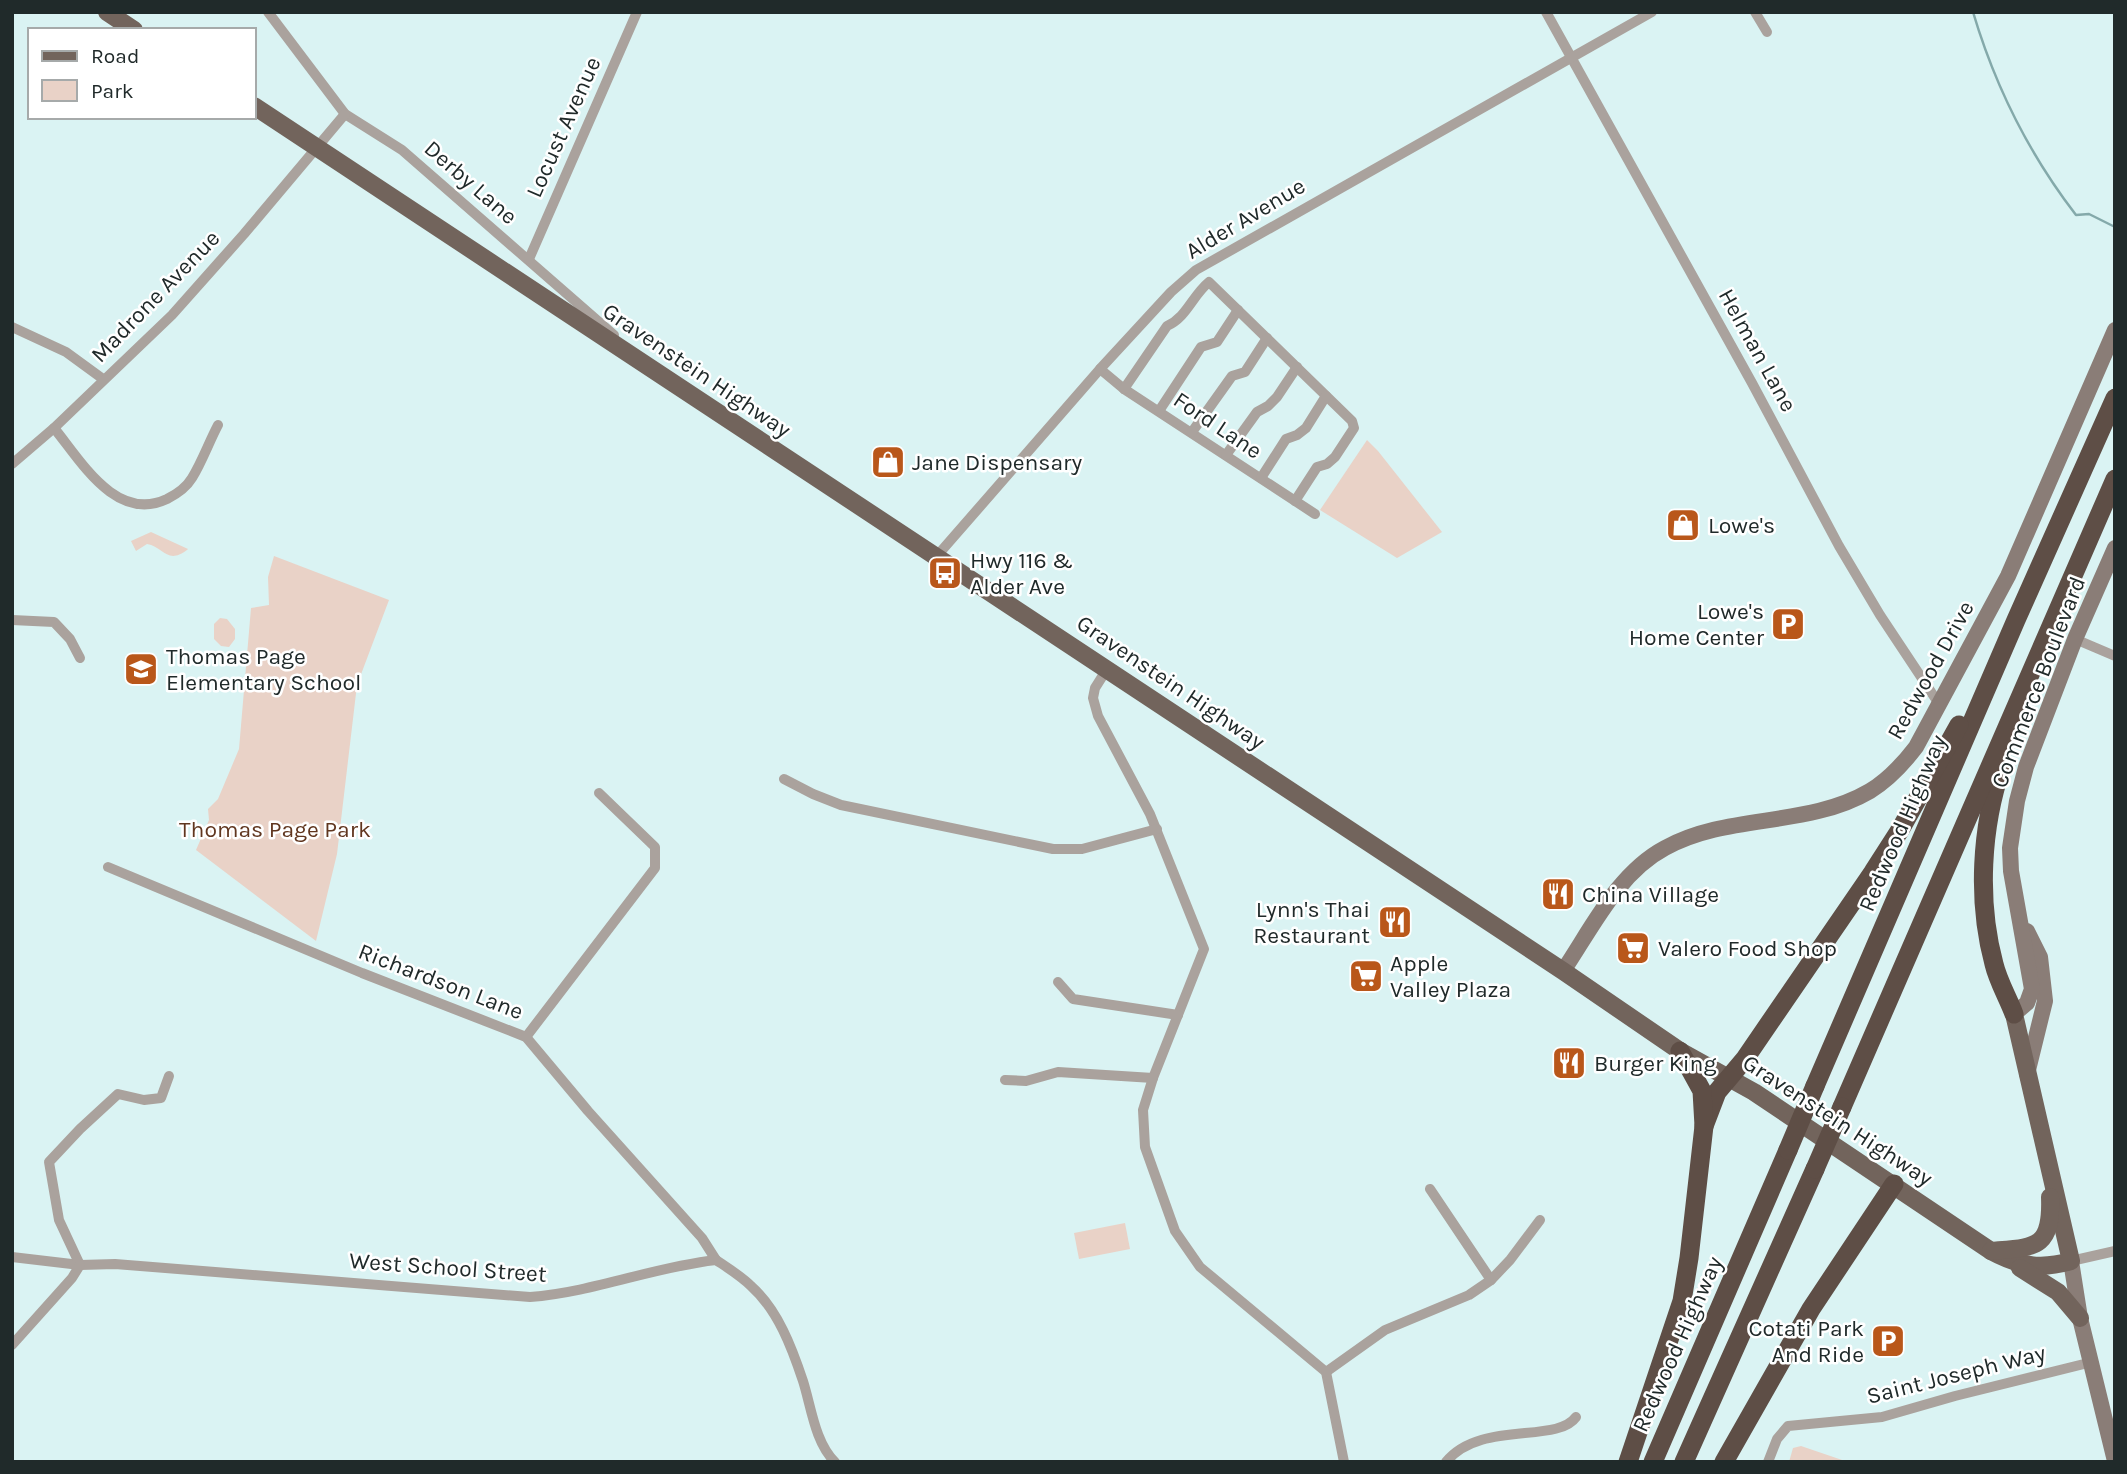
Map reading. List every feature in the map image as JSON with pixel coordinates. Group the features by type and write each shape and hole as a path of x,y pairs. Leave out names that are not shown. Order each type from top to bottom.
{"highway":[{"name":"Redwood Highway","path":"1653,1462 2016,620 2115,398"},
{"path":"1684,1462 1815,1169 2115,479"},
{"path":"1704,1126 1717,1092 1744,1060 1900,830 2016,620"},
{"path":"2014,1014 1994,965 1986,920 1986,852 1991,804 1997,779 2044,642"},
{"path":"1628,1462 1682,1301 1704,1126 1702,1091 1681,1051"},
{"path":"1724,1462 1811,1309 1894,1184"}],"main road":[{"path":"107,12 131,28"},
{"name":"Gravenstein Highway","path":"256,107 1681,1051 1754,1092 1998,1254 2021,1265 2038,1268 2071,1261"},
{"name":"Redwood Drive","path":"1563,971 1616,892 1632,873 1662,849 1698,833 1811,813 1850,800 1870,791 1888,777 1916,747 2008,576 2115,330"},
{"name":"Commerce Boulevard","path":"2014,1014 2027,1003 2032,989 2014,890 2010,848 2017,801 2026,767 2115,548"},
{"name":"Commerce Boulevard","path":"2020,917 2040,957 2045,1001 2027,1074"},
{"path":"2014,1014 2071,1261 2080,1318 2115,1461"},
{"path":"1998,1254 2031,1246 2044,1237 2050,1218 2048,1162"},
{"path":"1998,1254 2058,1292 2080,1318"}],"street":[{"name":"Derby Lane","path":"268,12 345,114 402,150 660,375"},
{"name":"Locust Avenue","path":"528,259 637,12"},
{"name":"Helman Lane","path":"1546,12 1752,383 1839,546 1880,615 1939,704"},
{"name":"Alder Avenue","path":"936,557 1100,369 1171,292 1196,270 1652,12"},
{"path":"1755,12 1767,32"},
{"name":"Madrone Avenue","path":"12,464 54,428 172,315 345,114"},
{"path":"1125,388 1167,326 1176,322 1209,282 1352,421 1354,428 1335,457 1317,467 1295,501"},
{"path":"1159,411 1202,347 1217,342 1238,310"},
{"path":"12,327 66,352 103,379"},
{"path":"1192,432 1232,376 1245,372 1267,338"},
{"path":"1226,455 1257,412 1277,397 1297,367"},
{"name":"Ford Lane","path":"1100,369 1315,514"},
{"path":"1261,478 1286,439 1306,428 1326,396"},
{"path":"54,428 106,490 122,500 141,505 169,498 191,480 218,425"},
{"path":"12,620 54,622 70,639 80,658"},
{"path":"2076,639 2115,656"},
{"path":"1107,669 1095,688 1093,698 1098,716 1157,829 1203,949 1143,1110 1145,1147 1175,1231 1200,1267 1326,1372 1344,1462"},
{"path":"784,779 841,805 1053,849 1082,849 1157,829"},
{"path":"526,1037 655,868 655,847 599,793"},
{"name":"Richardson Lane","path":"108,867 362,973 526,1037 588,1111 702,1238 716,1260"},
{"path":"1058,982 1073,999 1178,1015"},
{"path":"1005,1080 1026,1081 1058,1072 1153,1078"},
{"path":"12,1345 72,1278 80,1265 59,1220 49,1162 118,1094 144,1100 161,1098 169,1076"},
{"path":"1430,1189 1491,1280"},
{"path":"1326,1372 1385,1330 1469,1295 1491,1280 1540,1220"},
{"path":"2071,1261 2115,1251"},
{"name":"West School Street","path":"12,1257 80,1265 115,1264 530,1297 583,1290 657,1270 716,1260"},
{"path":"716,1260 751,1286 768,1304 783,1332 802,1380 820,1437 835,1462"},
{"name":"Saint Joseph Way","path":"1768,1462 1777,1439 1788,1426 1882,1417 2092,1362"},
{"path":"1447,1462 1469,1443 1506,1433 1562,1429 1576,1417"}],"green space":[{"path":"1367,440 1442,532 1397,558 1320,510"},
{"path":"151,532 188,549 175,556 147,544 136,551 131,541"},
{"name":"Thomas Page Park","path":"274,556 389,600 357,685 337,854 316,941 196,850 209,820 208,809 218,799 239,749 251,608 269,605 268,577"},
{"path":"220,618 227,619 235,629 235,639 229,647 221,646 214,639 214,624"},
{"path":"1125,1223 1130,1249 1079,1259 1074,1233"},
{"path":"1801,1446 1848,1462 1789,1462 1793,1448"}],"waterway":[{"path":"1973,12 2003,93 2043,168 2076,215 2089,214 2115,227"}],"place":[{"name":"Jane Dispensary","path":"888,462"},
{"name":"Lowe's","path":"1683,525"},
{"name":"Hwy 116 & Alder Ave","path":"945,573"},
{"name":"Lowe's Home Center","path":"1788,624"},
{"name":"Thomas Page Elementary School","path":"141,669"},
{"name":"China Village","path":"1558,894"},
{"name":"Lynn's Thai Restaurant","path":"1395,922"},
{"name":"Valero Food Shop","path":"1633,948"},
{"name":"Apple Valley Plaza","path":"1366,976"},
{"name":"Burger King","path":"1569,1063"},
{"name":"Cotati Park And Ride","path":"1888,1341"}]}
